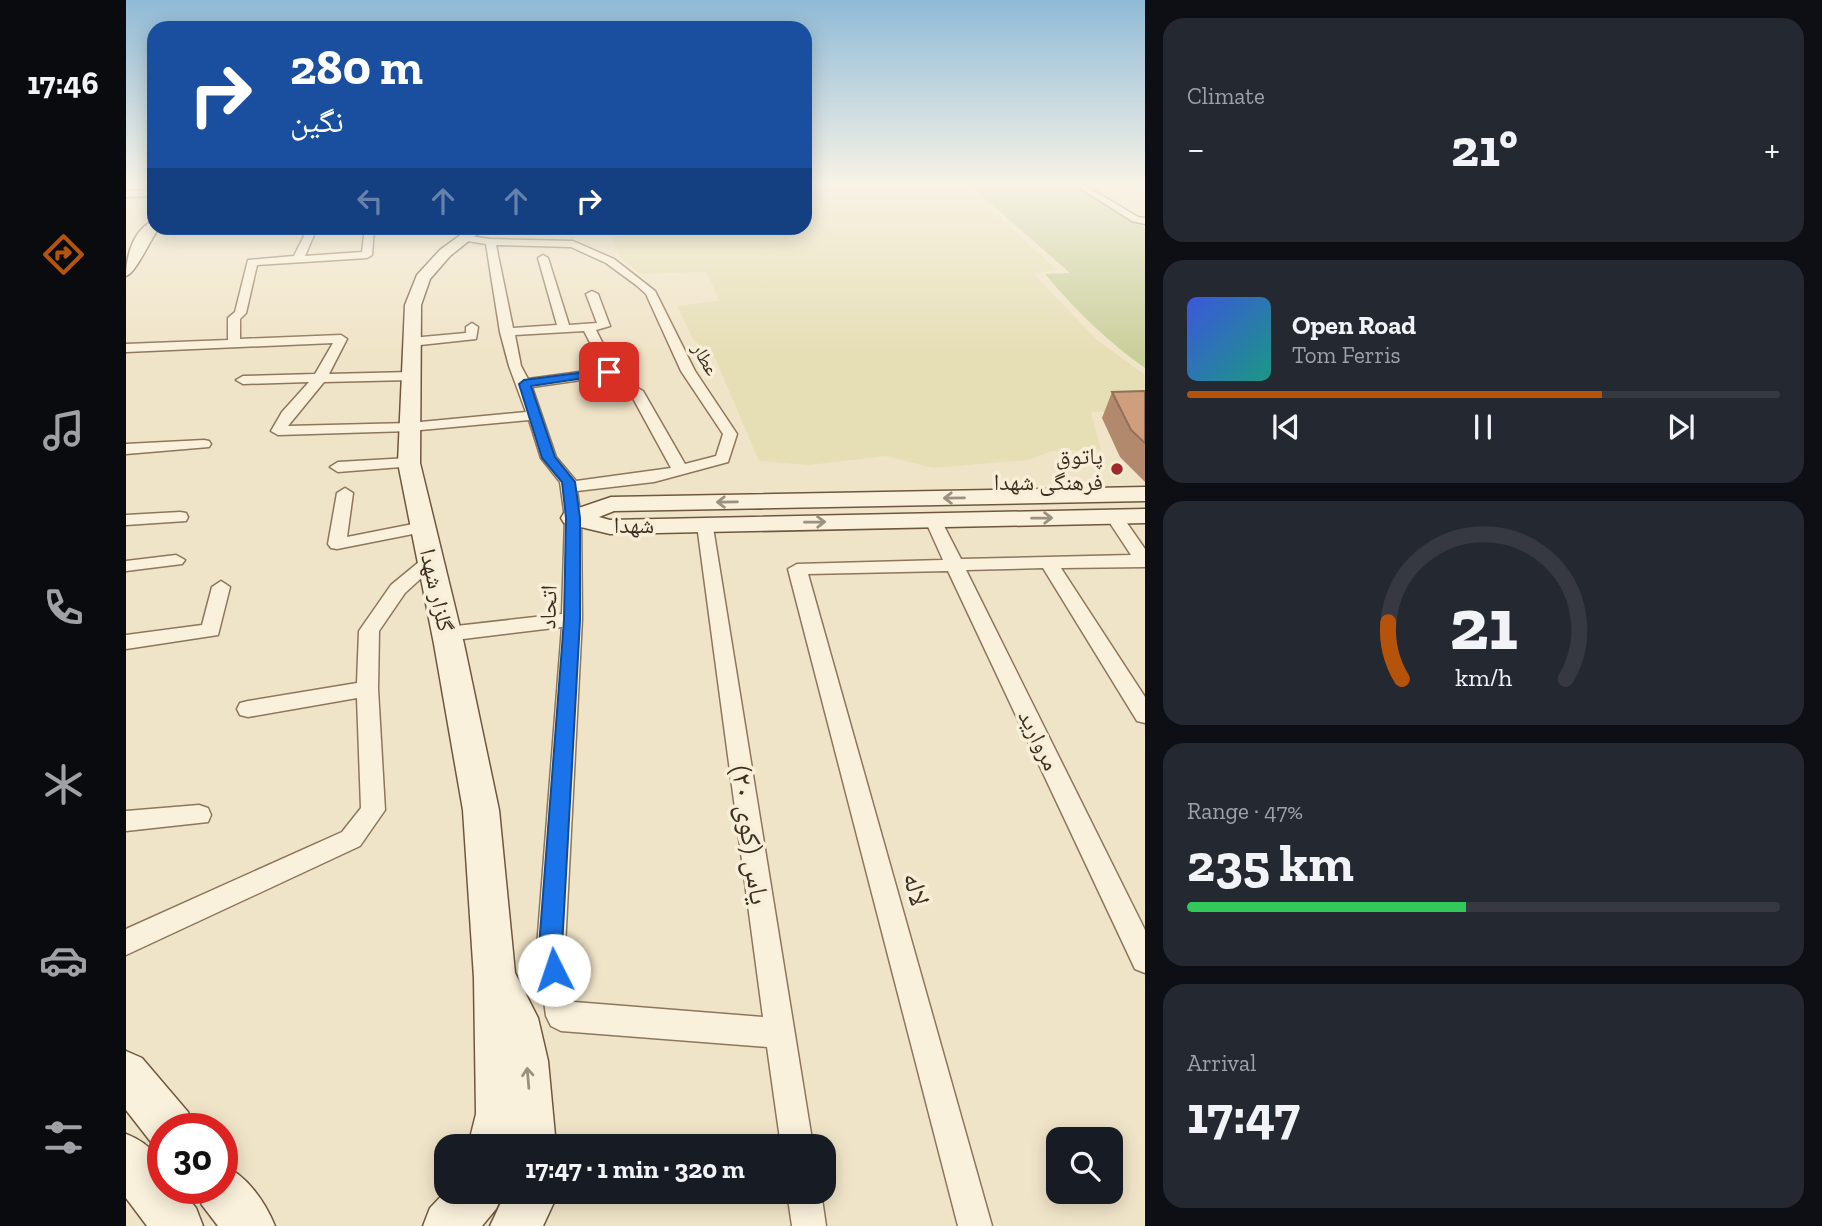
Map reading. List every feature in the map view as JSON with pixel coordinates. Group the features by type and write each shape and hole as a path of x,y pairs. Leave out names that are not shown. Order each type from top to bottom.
{"street":[{"path":"129,262 144,240"},
{"path":"298,259 306,240"},
{"path":"234,343 234,318 240,313 251,262 367,255 369,240"},
{"name":"گلزار شهدا","path":"469,240 445,253 423,278 413,305 410,463 481,810 495,978 499,1114 495,1134"},
{"name":"اتحاد","path":"482,240 489,247 504,303 506,332 515,366 524,384 549,458 568,482 573,518 572,620 551,947 561,1016 780,1033"},
{"name":"عطار","path":"528,240 573,244 610,261 651,293 688,370 730,433 723,459 654,477 569,487"},
{"path":"543,258 564,328"},
{"path":"506,332 604,326 592,294"},
{"path":"588,326 603,356"},
{"path":"411,342 472,336 472,327"},
{"path":"126,348 341,339 320,378 287,415 278,431 410,427 535,415"},
{"path":"524,384 609,372"},
{"path":"243,380 411,376"},
{"path":"636,391 680,470"},
{"path":"126,449 204,444"},
{"path":"338,467 410,463"},
{"path":"345,493 337,544 423,527"},
{"name":"شهدا","path":"573,518 611,504 1145,494"},
{"name":"شهدا","path":"573,518 610,527 1145,516"},
{"path":"126,520 180,517"},
{"path":"1114,517 1144,560"},
{"name":"مروارید","path":"933,520 1145,960"},
{"name":"یاس (کوی ۲۰)","path":"706,525 795,1134"},
{"path":"126,566 176,560"},
{"path":"955,566 1144,560"},
{"path":"126,942 351,839 373,810 367,689 369,631 398,589 431,561"},
{"path":"1049,563 1145,715"},
{"name":"لاله","path":"955,566 797,569 975,1226"},
{"path":"126,642 211,630 221,587"},
{"path":"447,634 572,620"},
{"path":"248,709 367,689"},
{"path":"126,821 199,815"},
{"path":"495,978 517,1018 526,1061 532,1134"},
{"path":"126,1074 158,1113"},
{"path":"126,1158 177,1226"},
{"path":"232,1204 250,1226"},
{"path":"447,1226 468,1204"},
{"path":"806,1204 809,1226"}],"shaded area":[{"path":"613,240 1024,240 1057,270 1033,273 1097,340 1145,375 1145,411 1091,412 1101,450 1052,451 1028,460 933,468 886,456 809,465 759,461 715,358 693,339 677,306 720,301 706,272 641,274 621,259"}],"green space":[{"path":"1033,240 1145,240 1145,368 1092,324 1045,274 1070,273"}],"building":[{"path":"1145,391 1145,443 1131,430 1112,392"}],"place":[{"name":"پاتوق فرهنگی شهدا","path":"1117,469"}],"route":[{"path":"554,970 551,947 572,620 573,518 568,482 549,458 524,384 609,372"}]}
